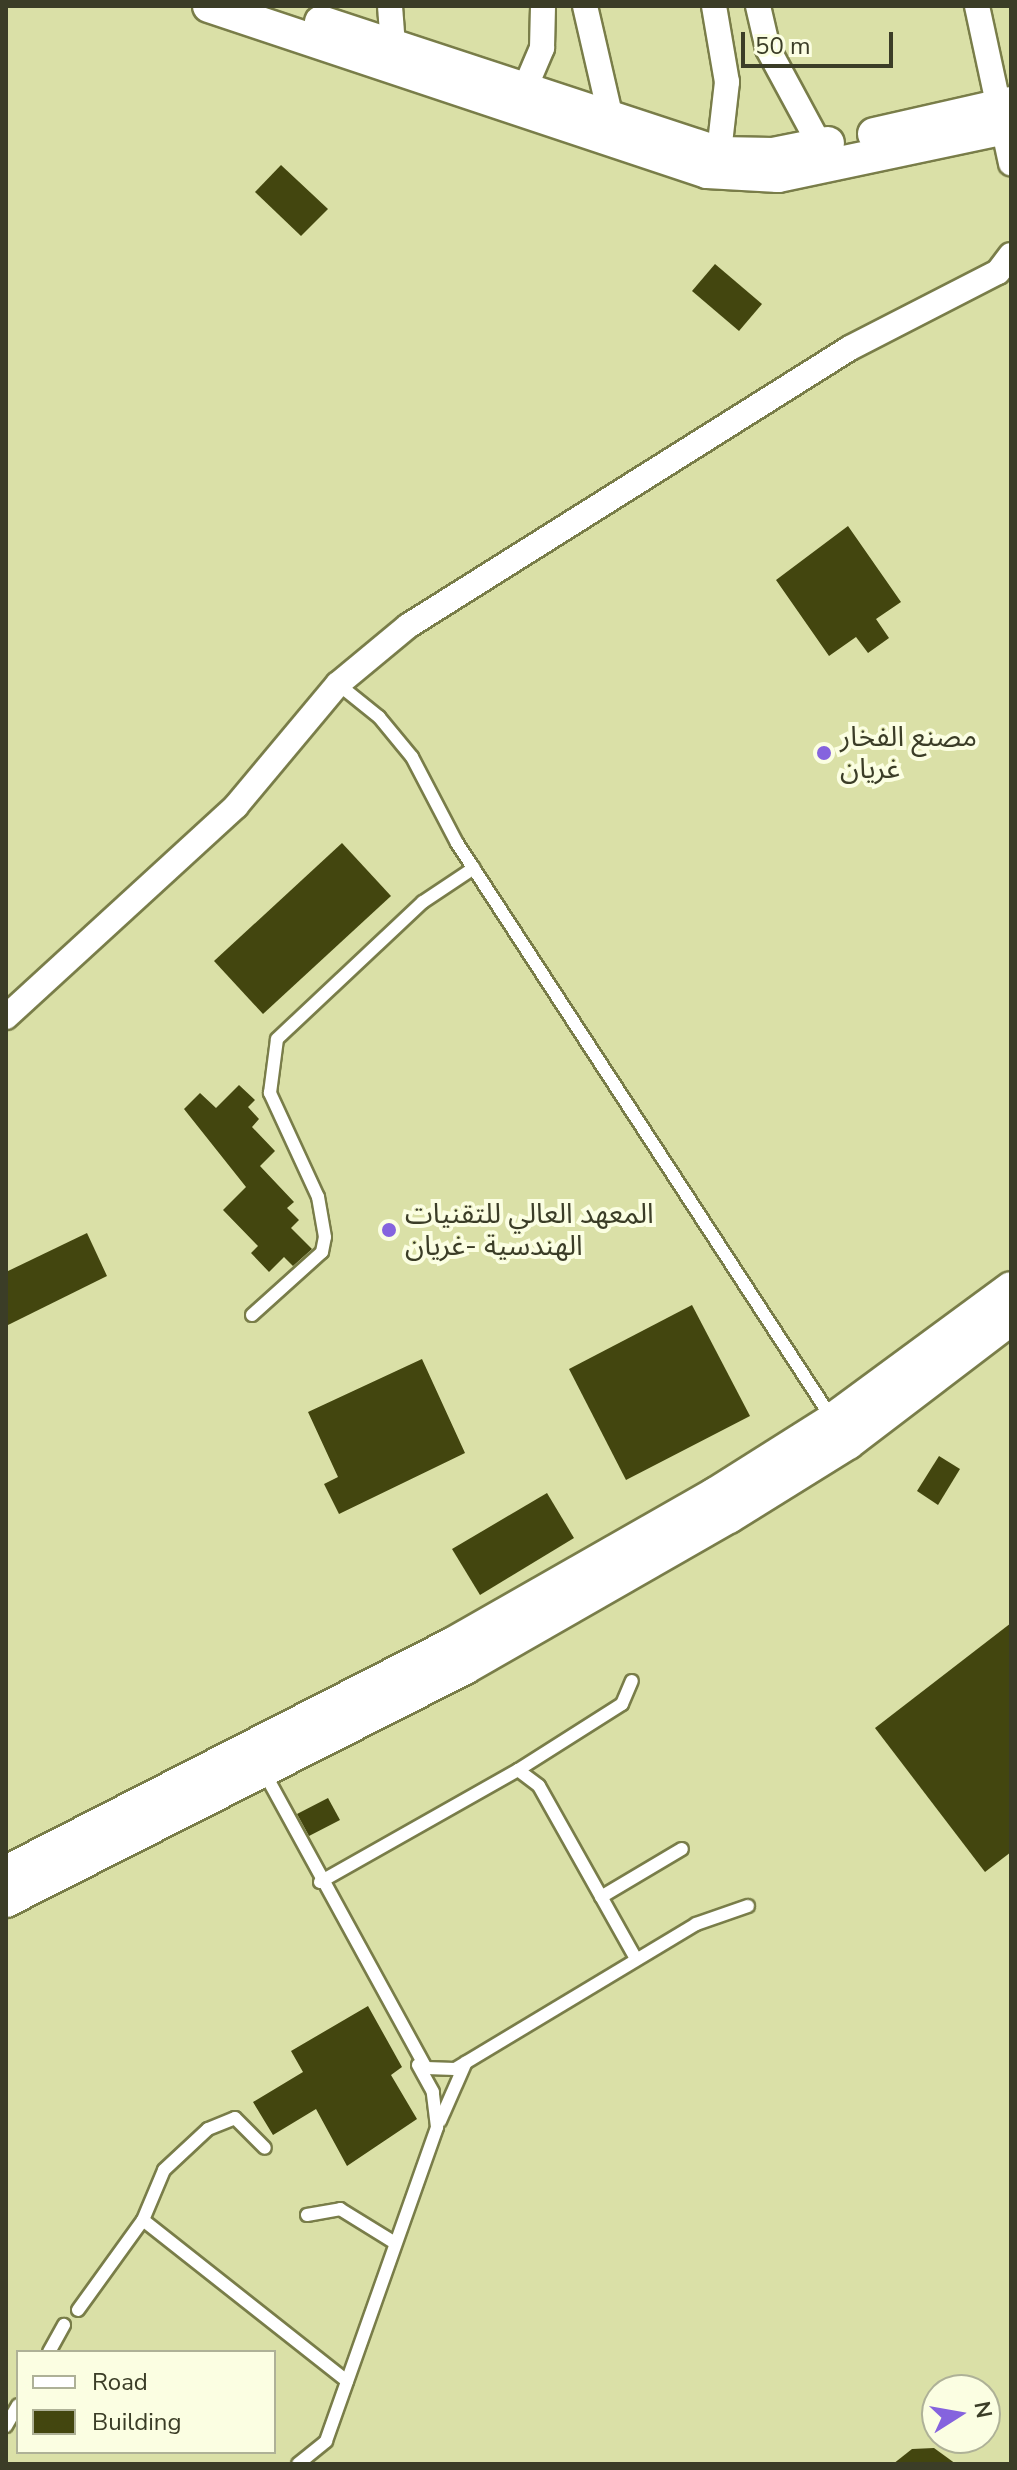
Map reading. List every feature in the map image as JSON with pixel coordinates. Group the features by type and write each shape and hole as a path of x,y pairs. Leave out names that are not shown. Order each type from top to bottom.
{"main road":[{"path":"209,6 394,57 718,163 778,176 1006,116"},
{"path":"272,6 394,57"},
{"path":"521,100 611,119 718,163 1006,116"},
{"path":"6,1872 301,1737 466,1636 840,1431 949,1348 1011,1288"},
{"path":"949,1348 1011,1319"},
{"path":"6,1901 263,1771 301,1737"}],"street":[{"path":"390,6 394,57"},
{"path":"521,100 546,30 543,6"},
{"path":"585,6 611,119"},
{"path":"714,6 727,82 718,163"},
{"path":"758,6 779,73 820,145"},
{"path":"977,6 1006,116 1011,163"},
{"path":"6,1017 236,806 338,684 478,578 850,348 998,272 1011,255"}],"lane":[{"path":"338,684 379,717 412,757 474,868 840,1431"},
{"path":"252,1315 322,1252 325,1237 318,1197 270,1093 277,1039 423,902 474,868"},
{"path":"320,1882 518,1770 622,1704 632,1681"},
{"path":"518,1770 539,1786 636,1959"},
{"path":"263,1771 433,2092 437,2127"},
{"path":"601,1897 682,1849"},
{"path":"415,2059 435,2071 466,2062 636,1959 748,1906"},
{"path":"298,2464 326,2441 437,2127 466,2062"},
{"path":"78,2310 143,2220 164,2170 208,2129 235,2118 265,2148"},
{"path":"307,2215 340,2209 395,2243"},
{"path":"143,2220 347,2381"},
{"path":"50,2350 64,2325"},
{"path":"6,2426 16,2408"}],"building":[{"path":"281,165 328,209 301,236 255,192"},
{"path":"715,264 762,304 739,331 692,291"},
{"path":"848,526 901,602 876,619 889,638 868,653 856,637 829,656 776,580"},
{"path":"342,843 391,896 263,1014 214,961"},
{"path":"239,1085 255,1100 248,1107 259,1119 252,1127 275,1151 260,1166 294,1202 287,1208 299,1220 291,1228 312,1249 293,1266 284,1257 269,1272 251,1253 258,1246 223,1210 246,1187 184,1109 200,1093 216,1108"},
{"path":"87,1233 107,1276 6,1326 6,1272"},
{"path":"692,1305 750,1416 626,1480 569,1369"},
{"path":"422,1359 465,1453 339,1514 324,1484 338,1477 308,1412"},
{"path":"939,1456 960,1469 938,1505 917,1491"},
{"path":"547,1493 574,1538 480,1595 452,1549"},
{"path":"1011,1623 1011,1852 985,1872 875,1728"},
{"path":"328,1798 340,1820 309,1836 297,1814"},
{"path":"368,2006 402,2067 391,2075 417,2119 347,2166 316,2109 273,2135 253,2102 303,2072 291,2051"},
{"path":"912,2449 921,2449 921,2454 942,2454 956,2464 893,2464"}],"place":[{"name":"مصنع الفخار غريان","path":"824,753"},
{"name":"المعهد العالي للتقنيات الهندسية -غريان","path":"389,1230"}]}
